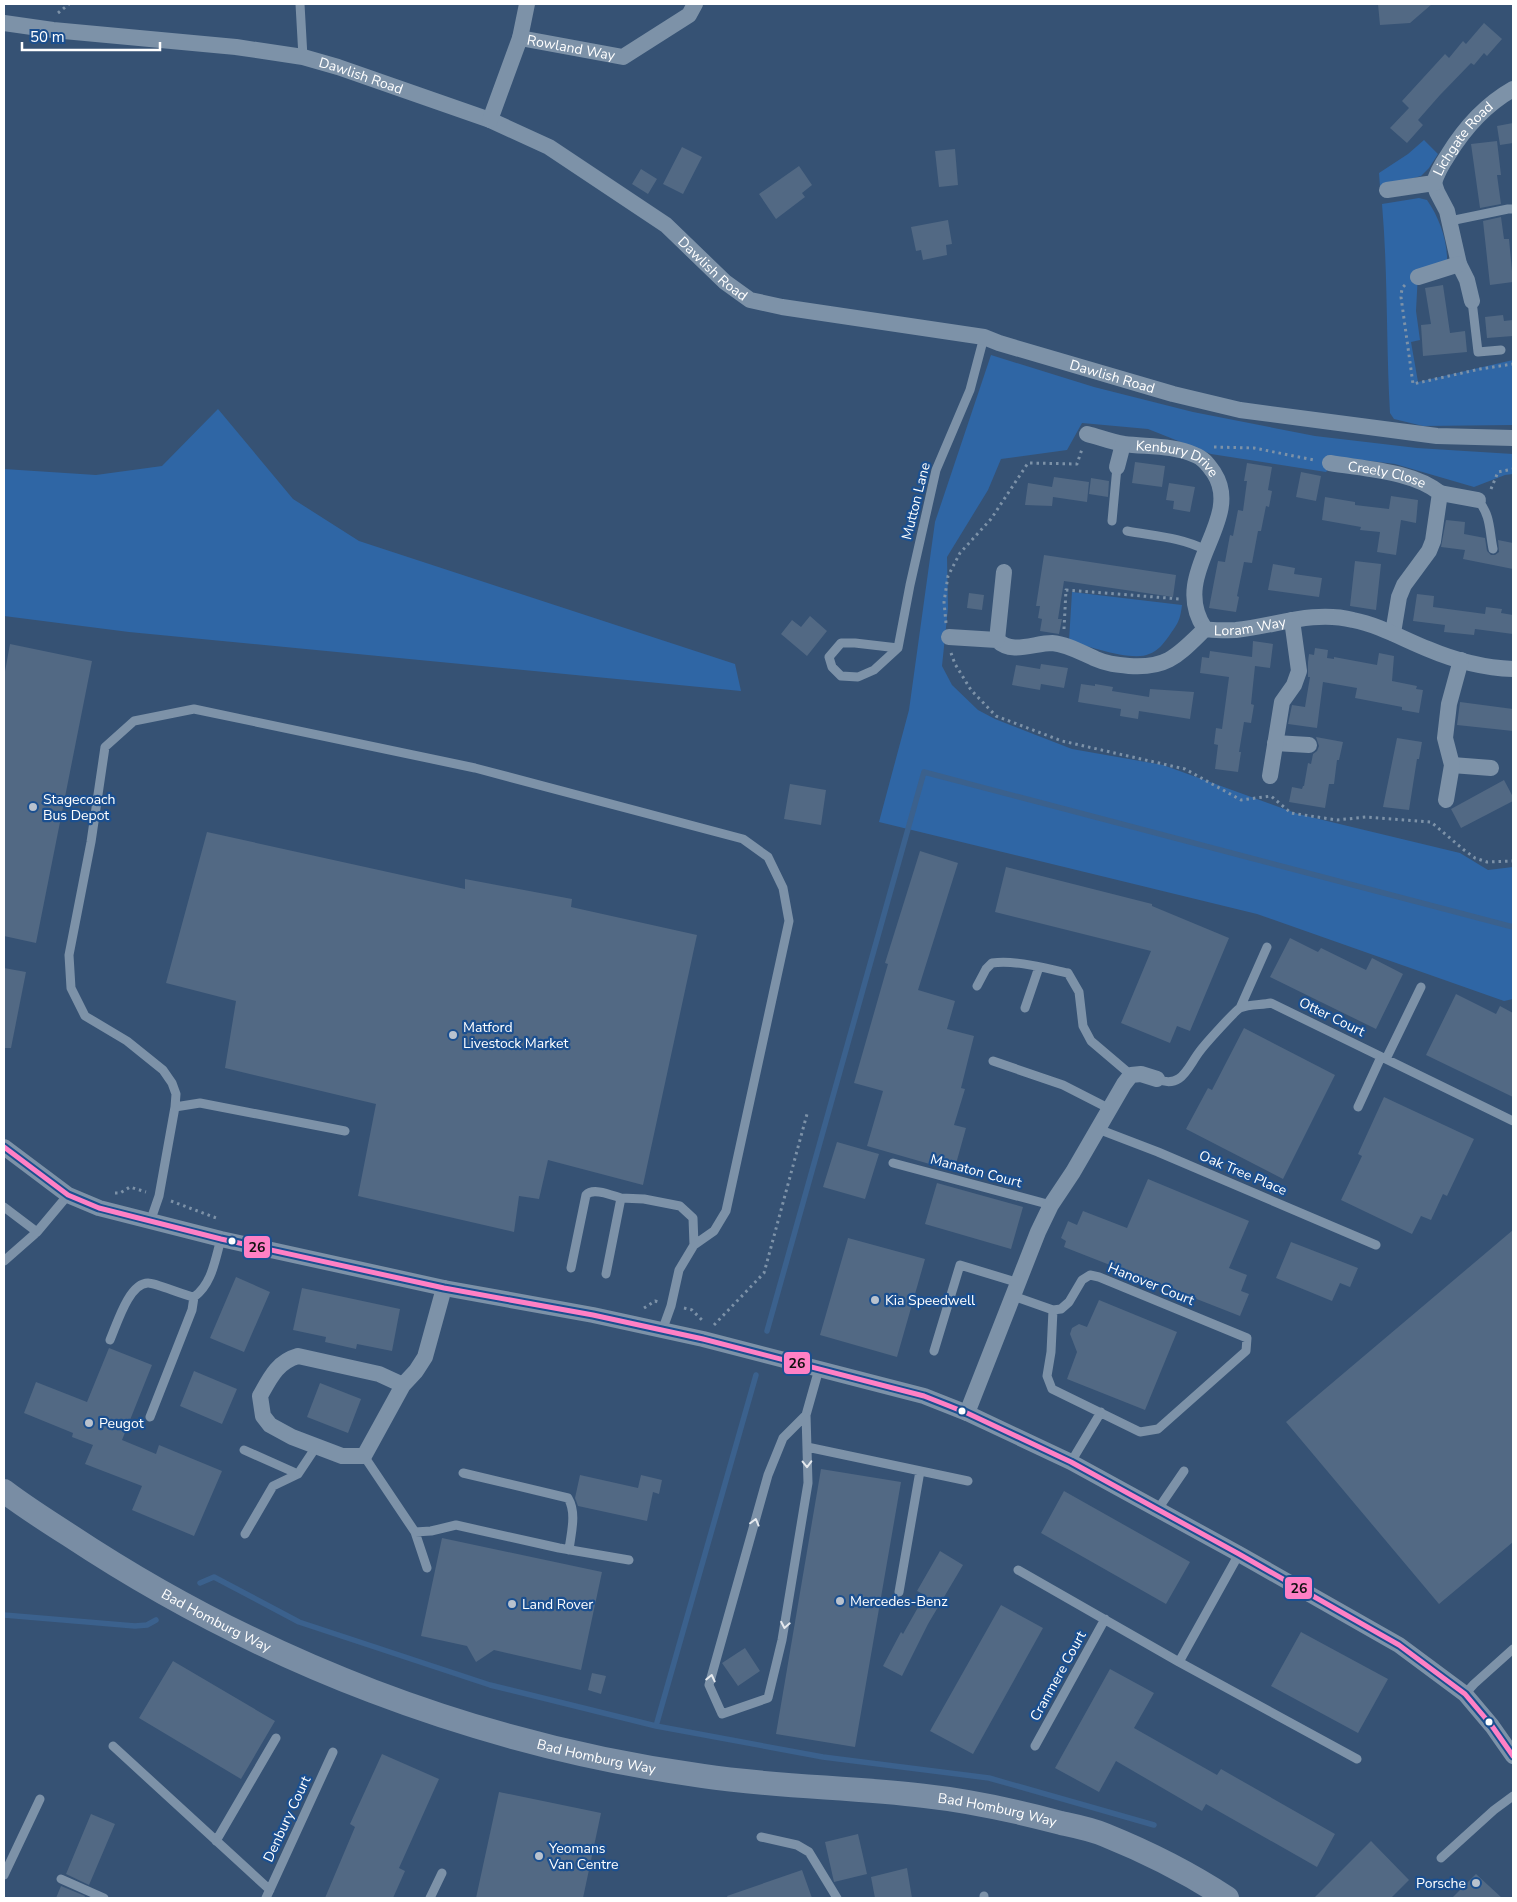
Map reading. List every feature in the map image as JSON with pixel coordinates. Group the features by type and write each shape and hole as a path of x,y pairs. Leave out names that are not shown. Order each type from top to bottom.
{"main road":[{"name":"Bad Homburg Way","path":"4,1491 96,1553 150,1586 307,1666 378,1695 507,1736 621,1763 705,1777 927,1796 1023,1812 1102,1834 1170,1865 1227,1898"}],"street":[{"path":"490,120 520,38 527,4"},
{"name":"Rowland Way","path":"520,38 623,57 690,15 695,4"},
{"name":"Dawlish Road","path":"4,23 53,30 236,47 302,57 338,67 490,120 549,147 666,226 725,282 750,300 782,307 984,337 1173,394 1240,410 1437,436 1513,438"},
{"name":"Lichgate Road","path":"1387,190 1434,183 1442,164 1470,123 1492,102 1513,89"},
{"path":"1434,183 1437,192 1444,202 1459,264 1467,280 1472,301"},
{"path":"1418,277 1459,264"},
{"name":"Kenbury Drive","path":"1087,434 1123,444 1162,447 1196,455 1208,463 1221,485 1222,500 1218,519 1198,568 1194,588 1200,621 1205,629"},
{"name":"Kenbury Drive","path":"1118,467 1123,444"},
{"name":"Creely Close","path":"1330,463 1415,478 1440,493 1478,500"},
{"name":"Creely Close","path":"1393,633 1399,597 1404,585 1429,551 1433,541 1440,493"},
{"path":"997,640 1004,572"},
{"name":"Loram Way","path":"949,637 997,640 1001,644 1016,648 1047,644 1063,645 1118,666 1146,667 1157,666 1170,660 1205,629 1213,631 1253,628 1319,616 1353,620 1393,633 1429,650 1461,660 1513,670"},
{"path":"1270,776 1282,702 1294,685 1299,671 1292,620"},
{"path":"1446,800 1452,765 1445,738 1449,704 1461,660"},
{"path":"1275,743 1309,745"},
{"path":"1452,765 1491,768"},
{"path":"967,1413 1038,1232 1051,1205 1131,1075 1142,1074 1157,1079"},
{"path":"4,1147 68,1195 99,1208 221,1239 444,1288 593,1315 662,1331 707,1334 819,1369 924,1396 967,1413 1071,1462 1239,1554 1399,1645 1464,1694 1492,1726 1513,1756"},
{"path":"403,1385 379,1374 298,1356 288,1359 281,1364 273,1373 260,1396 264,1416 270,1425 292,1437 342,1456 364,1456 403,1385 416,1371 425,1357 444,1288"}],"lane":[{"path":"300,4 302,57"},
{"path":"1450,221 1513,209"},
{"path":"1472,301 1478,352 1500,350"},
{"name":"Mutton Lane","path":"898,648 936,470 970,390 984,337"},
{"path":"1112,521 1118,467"},
{"path":"1478,500 1484,507 1489,519 1493,548"},
{"path":"1127,531 1179,539 1191,542 1206,550"},
{"path":"854,642 898,648 874,670 858,677 841,676 832,667 829,657 840,643 854,642"},
{"path":"150,1222 159,1196 176,1107 176,1094 172,1083 163,1070 127,1041 85,1016 71,988 69,955 91,842 105,748 134,721 194,709 494,773 743,839 768,857 783,888 789,922 726,1211 714,1230 694,1245 679,1270 671,1306 662,1331"},
{"path":"1157,1079 1166,1083 1175,1081 1182,1076 1200,1051 1240,1008 1267,947"},
{"path":"977,986 986,969 992,963 1001,962 1068,973 1080,992 1083,1026 1091,1040 1131,1075"},
{"path":"1025,1008 1039,967"},
{"path":"1358,1107 1421,987"},
{"name":"Otter Court","path":"1240,1008 1271,1003 1513,1121"},
{"path":"993,1062 1063,1085 1110,1109"},
{"path":"176,1107 200,1103 346,1130"},
{"name":"Oak Tree Place","path":"1098,1129 1158,1152 1376,1244"},
{"name":"Manaton Court","path":"893,1163 1051,1205"},
{"path":"572,1268 586,1195 588,1192 593,1191 621,1198 644,1199 680,1206 693,1218 694,1245"},
{"path":"4,1262 37,1232 68,1195"},
{"path":"606,1274 621,1198"},
{"path":"4,1207 37,1232"},
{"path":"150,1417 192,1310 194,1297 203,1290 208,1281 221,1239"},
{"path":"934,1350 960,1266 1016,1289 1053,1310 1051,1352 1047,1376 1052,1389 1101,1412 1071,1462"},
{"name":"Hanover Court","path":"1053,1310 1061,1309 1069,1302 1082,1280 1090,1275 1099,1276 1247,1338 1246,1351 1158,1429 1140,1432 1101,1412"},
{"path":"110,1340 135,1288 148,1283 194,1297"},
{"path":"806,1415 783,1438 768,1475 709,1685 722,1714 768,1698 782,1640 808,1483 806,1415 819,1369"},
{"path":"246,1534 273,1486 298,1474 316,1447"},
{"path":"807,1447 968,1481"},
{"path":"244,1450 298,1474"},
{"path":"364,1456 416,1532 427,1568"},
{"path":"900,1592 920,1471"},
{"path":"1158,1509 1184,1471"},
{"path":"463,1473 568,1498 573,1506 573,1513 568,1550"},
{"path":"416,1532 431,1531 456,1525 568,1550 629,1560"},
{"path":"1179,1662 1239,1554"},
{"path":"1018,1570 1179,1662 1357,1759"},
{"name":"Cranmere Court","path":"1035,1746 1105,1619"},
{"path":"1464,1694 1513,1649"},
{"path":"216,1841 276,1738"},
{"path":"113,1746 216,1841 268,1894"},
{"name":"Denbury Court","path":"268,1894 334,1752"},
{"path":"1441,1858 1494,1810 1513,1796"},
{"path":"4,1875 40,1800"},
{"path":"761,1837 797,1845 809,1852 837,1898"},
{"path":"430,1898 442,1873"},
{"path":"61,1879 104,1898"}],"path":[{"path":"1418,277 1409,280 1402,288 1401,297 1413,384 1480,369 1513,364"},
{"path":"1087,434 1077,464 1028,463 991,519 960,553 948,576 944,602 951,651 955,664 971,690 996,716 1062,741 1186,769 1241,800 1271,796 1292,813 1337,820 1366,817 1431,822 1475,858 1487,862 1513,861"},
{"path":"1196,455 1200,450 1215,447 1254,448 1330,463"},
{"path":"1478,500 1486,501 1498,472 1513,469"},
{"path":"1063,645 1066,590 1195,600"},
{"path":"707,1334 764,1274 807,1114"},
{"path":"108,1194 120,1193 130,1187 227,1222"},
{"path":"636,1309 644,1308 654,1301 692,1310 707,1334"},
{"path":"707,1334 719,1330"}],"shaded area":[{"path":"1424,140 1438,154 1429,168 1421,176 1380,187 1379,173 1408,154"},
{"path":"1419,198 1427,200 1439,222 1446,246 1447,263 1418,273 1416,311 1420,340 1411,342 1418,382 1513,360 1513,425 1423,426 1394,419 1390,413 1382,204"},
{"path":"991,355 1094,387 1193,412 1315,436 1417,448 1513,454 1513,474 1505,475 1474,487 1395,464 1338,457 1326,472 1211,454 1148,429 1082,423 1067,450 1001,459 988,490 947,557 948,608 942,666 952,685 978,710 995,719 1072,749 1163,765 1298,814 1460,853 1488,870 1513,867 1513,999 1504,1001 1257,914 879,822 909,710 935,522"},
{"path":"218,409 293,499 359,541 735,664 741,691 129,632 4,616 4,469 96,475 162,466"},
{"path":"1072,592 1182,605 1175,628 1155,651 1142,656 1121,655 1069,641"}],"building":[{"path":"1378,4 1432,4 1410,23 1380,25"},
{"path":"1484,23 1502,39 1487,56 1484,53 1474,65 1471,63 1440,95 1418,120 1423,125 1407,143 1390,128 1409,108 1402,101 1445,54 1449,58 1463,41 1466,44"},
{"path":"1513,123 1513,143 1500,145 1497,126"},
{"path":"1497,141 1501,175 1497,175 1501,204 1480,208 1471,144"},
{"path":"682,147 702,157 683,194 663,184"},
{"path":"955,149 958,185 939,187 935,151"},
{"path":"799,166 812,185 802,193 805,197 776,219 759,194"},
{"path":"641,169 657,179 648,194 632,184"},
{"path":"1501,217 1504,239 1509,239 1513,282 1490,285 1483,221"},
{"path":"948,220 952,244 946,245 947,255 923,260 921,250 916,251 911,227"},
{"path":"1443,285 1450,333 1465,331 1467,352 1423,356 1421,325 1431,324 1425,288"},
{"path":"1503,315 1504,321 1513,320 1513,336 1487,338 1485,317"},
{"path":"1135,462 1165,466 1162,487 1132,483"},
{"path":"1247,463 1272,467 1268,490 1272,491 1269,507 1266,506 1261,531 1258,531 1252,563 1244,562 1237,596 1239,597 1236,612 1209,608 1218,561 1225,562 1230,535 1233,536 1238,510 1243,511"},
{"path":"1301,472 1321,476 1316,501 1296,497"},
{"path":"1054,477 1089,482 1087,502 1053,497 1052,506 1025,505 1028,483 1052,487"},
{"path":"1091,478 1109,481 1108,497 1089,494"},
{"path":"1169,483 1195,487 1190,512 1173,509 1174,501 1166,500"},
{"path":"1391,496 1418,500 1416,523 1401,520 1396,555 1377,552 1380,532 1360,530 1361,527 1322,520 1325,497 1355,502 1355,505 1389,509"},
{"path":"1446,520 1465,522 1464,534 1485,538 1487,551 1491,555 1499,552 1498,540 1513,543 1513,569 1463,559 1465,550 1441,547"},
{"path":"1044,555 1176,575 1173,597 1064,581 1058,619 1062,619 1059,634 1040,631 1042,619 1038,618 1040,606 1036,606"},
{"path":"1355,561 1381,564 1376,610 1350,606"},
{"path":"1273,564 1295,568 1294,574 1322,578 1319,597 1268,590"},
{"path":"969,593 984,595 982,610 967,608"},
{"path":"1417,594 1434,596 1433,607 1485,614 1486,607 1502,609 1501,613 1513,615 1513,634 1475,629 1474,635 1444,632 1445,625 1413,621"},
{"path":"810,616 827,631 807,656 781,634 792,620 801,627"},
{"path":"1253,641 1273,644 1270,668 1255,666 1251,704 1254,705 1251,723 1244,722 1238,772 1215,769 1218,745 1214,744 1216,728 1222,729 1229,677 1200,673 1202,657 1209,658 1210,651 1252,657"},
{"name":"Stagecoach Bus Depot","path":"10,644 92,661 36,943 4,936 4,677"},
{"path":"1315,648 1328,650 1327,658 1334,659 1334,657 1377,665 1379,653 1394,656 1392,681 1417,686 1416,689 1423,690 1419,713 1402,710 1402,707 1355,698 1357,688 1323,682 1317,728 1288,724 1292,705 1305,707 1310,677 1308,677 1309,654 1314,655"},
{"path":"1041,664 1068,668 1064,688 1041,684 1040,690 1012,685 1016,665 1040,669"},
{"path":"1081,684 1113,687 1112,691 1149,697 1150,689 1194,692 1190,719 1139,711 1138,719 1120,716 1121,709 1078,702"},
{"path":"1460,702 1513,709 1513,731 1457,725"},
{"path":"1316,737 1343,742 1339,760 1337,760 1334,784 1329,784 1325,808 1289,802 1292,787 1302,789 1304,786 1308,763 1311,764 1313,754 1319,746"},
{"path":"1397,738 1422,742 1419,759 1417,759 1409,810 1383,807"},
{"path":"1504,780 1513,797 1513,801 1461,828 1451,809"},
{"path":"790,784 826,790 821,825 784,819"},
{"name":"Matford Livestock Market","path":"207,832 465,889 465,879 572,899 571,907 697,935 643,1185 548,1160 539,1199 519,1196 514,1232 358,1196 376,1104 225,1068 236,1001 166,983"},
{"path":"920,851 958,863 918,990 955,1001 947,1029 974,1036 961,1088 965,1089 954,1125 966,1128 954,1171 867,1146 883,1091 854,1083 888,964 885,963"},
{"path":"1006,867 1152,904 1152,906 1229,938 1190,1031 1177,1026 1170,1043 1121,1023 1151,951 995,912"},
{"path":"1290,938 1318,952 1321,948 1366,970 1372,958 1403,974 1376,1029 1270,977"},
{"path":"4,968 26,972 11,1048 4,1048"},
{"path":"1456,994 1496,1014 1500,1006 1513,1013 1513,1097 1426,1055"},
{"path":"1244,1028 1335,1075 1283,1179 1186,1129 1208,1088 1212,1090"},
{"path":"1384,1097 1474,1139 1447,1196 1443,1194 1431,1220 1421,1216 1412,1234 1341,1200 1362,1156 1358,1154"},
{"path":"837,1142 879,1154 865,1199 823,1187"},
{"path":"1148,1179 1249,1221 1229,1268 1247,1275 1241,1291 1249,1294 1240,1316 1064,1247 1066,1241 1061,1238 1068,1221 1077,1225 1083,1211 1127,1228"},
{"path":"937,1183 1023,1207 1011,1249 925,1224"},
{"path":"1513,1230 1513,1542 1439,1604 1286,1422"},
{"path":"848,1238 925,1259 897,1357 820,1335"},
{"path":"1291,1242 1358,1268 1350,1287 1340,1283 1332,1301 1276,1278"},
{"path":"236,1277 270,1292 244,1352 210,1338"},
{"path":"302,1288 400,1309 392,1351 357,1344 356,1349 325,1342 326,1337 293,1330"},
{"path":"1099,1300 1177,1332 1145,1410 1067,1379 1077,1352 1070,1334 1072,1328 1079,1324 1087,1327"},
{"path":"109,1348 152,1365 122,1440 156,1454 159,1445 222,1471 194,1536 132,1510 142,1486 85,1464 93,1445 72,1437 73,1433 24,1413 36,1382 87,1402"},
{"path":"194,1371 237,1389 222,1424 180,1406"},
{"path":"320,1383 361,1399 348,1433 307,1417"},
{"name":"Mercedes-Benz","path":"821,1469 901,1482 855,1747 776,1734"},
{"path":"580,1475 638,1488 641,1475 662,1480 659,1494 653,1492 647,1521 578,1506 575,1498"},
{"path":"1064,1491 1190,1562 1166,1604 1041,1533"},
{"name":"Land Rover","path":"442,1538 602,1572 581,1670 494,1650 476,1662 467,1646 421,1636"},
{"path":"940,1551 963,1565 928,1624 902,1676 883,1666 901,1632 903,1634 925,1595 917,1591"},
{"path":"1001,1605 1043,1628 973,1754 930,1731"},
{"path":"1301,1632 1388,1679 1358,1733 1271,1686"},
{"path":"745,1648 760,1671 738,1686 722,1663"},
{"path":"173,1661 275,1721 241,1779 139,1718"},
{"path":"1110,1669 1154,1693 1134,1728 1217,1775 1221,1769 1335,1834 1317,1867 1206,1804 1202,1811 1116,1761 1099,1792 1055,1768"},
{"path":"592,1673 606,1676 601,1694 588,1690"},
{"path":"382,1754 439,1779 399,1868 405,1871 393,1898 325,1898 355,1827 350,1824"},
{"name":"Yeomans Van Centre","path":"499,1792 601,1813 583,1898 476,1898"},
{"path":"91,1814 115,1824 89,1885 66,1874"},
{"path":"858,1834 867,1874 834,1882 825,1842"},
{"path":"1371,1841 1409,1880 1391,1898 1314,1898"},
{"path":"907,1868 912,1898 875,1898 871,1877"},
{"path":"802,1870 812,1898 728,1898 727,1896"},
{"name":"Porsche","path":"1476,1874 1502,1898 1452,1898"},
{"path":"61,1886 85,1896 84,1898 56,1898"}],"waterway":[{"path":"767,1331 924,772 1513,927"},
{"path":"200,1583 214,1577 299,1622 490,1685 656,1726 756,1375"},
{"path":"4,1615 135,1626 147,1625 156,1620"},
{"path":"656,1726 823,1757 989,1778 1154,1825"}],"transit line":[{"name":"26","path":"4,1147 68,1195 99,1208 221,1239 444,1288 593,1315 703,1339 924,1396 967,1413 1071,1462 1239,1554 1399,1645 1465,1694 1492,1726 1513,1756"}],"place":[{"name":"Stagecoach Bus Depot","path":"33,807"},
{"name":"Matford Livestock Market","path":"453,1035"},
{"name":"Kia Speedwell","path":"875,1300"},
{"name":"Peugot","path":"89,1423"},
{"name":"Mercedes-Benz","path":"840,1601"},
{"name":"Land Rover","path":"512,1604"},
{"name":"Yeomans Van Centre","path":"539,1856"},
{"name":"Porsche","path":"1476,1883"}]}
